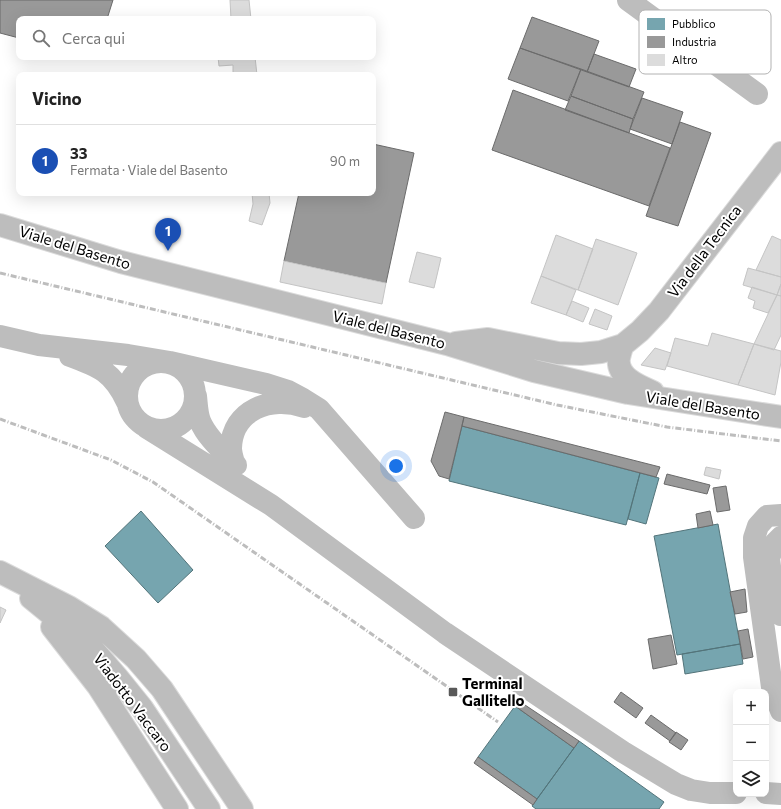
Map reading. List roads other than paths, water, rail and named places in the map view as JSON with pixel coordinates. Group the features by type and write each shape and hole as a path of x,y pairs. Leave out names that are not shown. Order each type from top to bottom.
{"main road":[{"path":"628,0 642,10"},
{"path":"730,74 757,94"},
{"name":"Via della Tecnica","path":"447,344 488,339 558,353 580,354 601,352 623,346 659,311 781,153"},
{"name":"Viale del Basento","path":"0,225 121,262 447,344 534,371 628,393 781,418"},
{"path":"0,336 39,344 128,355 170,362 266,384 288,391 303,398 319,409 414,518"},
{"path":"39,344 91,363 104,370 115,380 127,402 130,412 137,421 271,505 445,633 623,752 676,784 691,790 710,793 733,793"},
{"path":"623,346 619,359 621,370 630,382 667,399"},
{"path":"127,402 127,390 130,380 137,371 147,365 158,362 170,362 180,367 189,375 194,385 197,411 200,422 208,434 271,505"},
{"path":"147,428 169,430 180,426 188,418 194,408 196,396"},
{"path":"234,463 231,450 232,439 237,426 243,417 260,405 272,403 301,406 314,411 335,427"},
{"path":"781,515 767,516 758,526 754,538 754,558 772,687 781,711"},
{"path":"781,537 775,543 769,558 775,608 781,615"},
{"path":"0,573 24,592 73,652 98,686 177,809"},
{"path":"0,573 69,607 101,627 136,659 162,689 242,809"},
{"name":"Viadotto Vaccaro","path":"24,592 92,648 142,708 209,809"},
{"path":"769,793 781,794"}],"railway":[{"path":"0,273 557,405 667,427 781,441"},
{"path":"0,419 111,460 153,482 498,722"}],"place":[{"name":"33","path":"168,251"},
{"name":"Terminal Gallitello","path":"453,692"}]}
